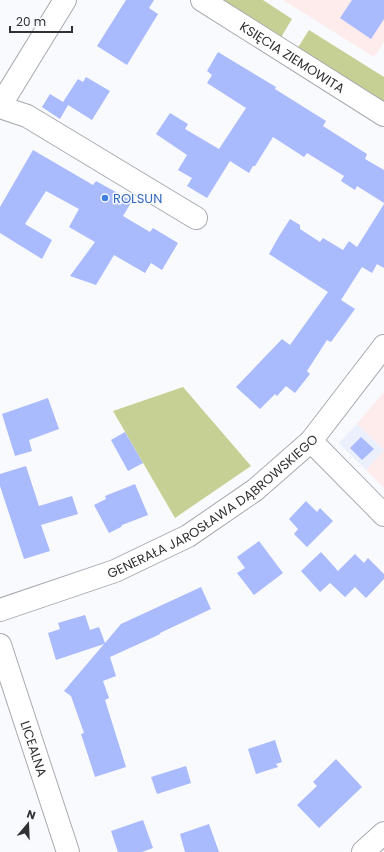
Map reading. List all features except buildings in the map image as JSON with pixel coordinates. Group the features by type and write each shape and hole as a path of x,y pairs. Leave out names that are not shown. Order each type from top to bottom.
{"street":[{"path":"65,0 0,107 27,116 196,218"},
{"name":"KSIĘCIA ZIEMOWITA","path":"202,0 384,115"},
{"name":"GENERAŁA JAROSŁAWA DĄBROWSKIEGO","path":"0,610 116,571 188,536 255,490 311,441 384,346"},
{"path":"311,441 384,515"},
{"name":"LICEALNA","path":"0,644 68,852"},
{"path":"363,852 384,833"}],"shaded area":[{"path":"283,0 384,0 384,42 374,57"},
{"path":"384,392 384,450 357,424"},
{"path":"357,424 384,450 366,470 339,443"},
{"path":"384,450 384,488 366,470"}],"green space":[{"path":"219,0 263,0 292,19 280,39"},
{"path":"309,30 384,77 384,104 297,49"},
{"path":"183,387 251,466 175,518 113,411"}],"place":[{"name":"ROLSUN","path":"105,198"}]}
